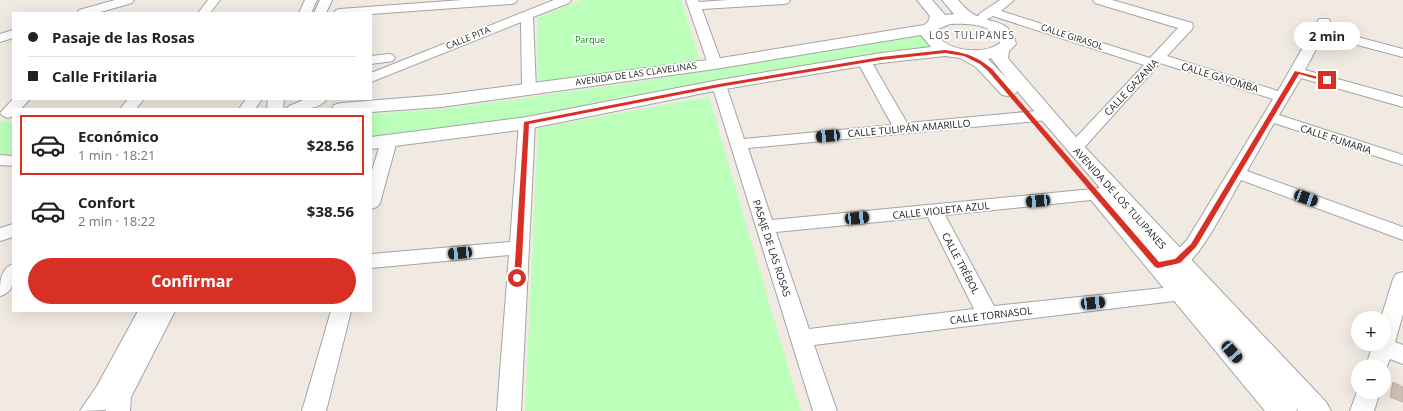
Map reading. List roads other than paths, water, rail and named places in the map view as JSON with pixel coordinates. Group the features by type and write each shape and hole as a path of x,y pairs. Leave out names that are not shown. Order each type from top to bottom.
{"street":[{"path":"87,0 98,11 128,0"},
{"path":"205,12 214,0"},
{"path":"305,12 311,0"},
{"path":"320,12 326,0"},
{"path":"349,12 421,4 511,0"},
{"name":"CALLE PITA","path":"372,78 564,0"},
{"path":"715,64 693,3 784,0"},
{"path":"924,0 938,16 932,26"},
{"path":"372,196 380,142 526,123 719,86 864,61 945,51 989,54 1002,50 1008,44 1008,40 1004,33 981,17 964,15 949,0"},
{"path":"981,17 1008,0"},
{"name":"CALLE GAZANIA","path":"1075,148 1187,26 1099,0"},
{"path":"527,14 529,89"},
{"name":"AVENIDA DE LAS CLAVELINAS","path":"353,108 440,101 715,64 932,26 954,18 981,17"},
{"name":"CALLE GIRASOL","path":"981,17 1156,60"},
{"name":"AVENIDA DE LOS TULIPANES","path":"932,26 930,37 937,44 982,63 1075,148 1107,194"},
{"path":"1168,263 1194,245 1297,72 1322,27 1403,53"},
{"path":"0,38 12,34"},
{"name":"AVENIDA DE LOS TULIPANES","path":"1002,50 999,58 1039,116 1168,263 1316,411"},
{"path":"372,60 388,58"},
{"name":"CALLE GAYOMBA","path":"1156,60 1282,97"},
{"path":"864,61 902,129"},
{"path":"1297,72 1403,102"},
{"name":"PASAJE DE LAS ROSAS","path":"719,86 825,411"},
{"path":"12,108 21,100"},
{"path":"129,108 135,100"},
{"path":"247,108 253,100"},
{"path":"296,108 316,100"},
{"name":"CALLE TULIPÁN AMARILLO","path":"738,144 1039,116"},
{"name":"CALLE FUMARIA","path":"1270,117 1403,160"},
{"path":"509,411 526,123"},
{"path":"0,160 12,161"},
{"path":"1237,173 1403,234"},
{"name":"CALLE VIOLETA AZUL","path":"765,227 1107,194"},
{"name":"CALLE TRÉBOL","path":"934,211 988,315"},
{"path":"0,235 12,230"},
{"path":"372,261 519,248"},
{"name":"AVENIDA DE LOS TULIPANES","path":"1168,263 1182,293 1282,411"},
{"path":"0,289 12,272"},
{"path":"1403,280 1380,356 1403,355"},
{"name":"CALLE TORNASOL","path":"801,338 1182,293"},
{"path":"92,411 105,393 147,312"},
{"path":"118,411 119,397 164,312"},
{"path":"314,411 341,312"},
{"path":"1362,411 1366,399"}],"district":[{"name":"LOS TULIPANES","path":"972,35"}],"park label":[{"name":"Parque","path":"590,40"}]}
